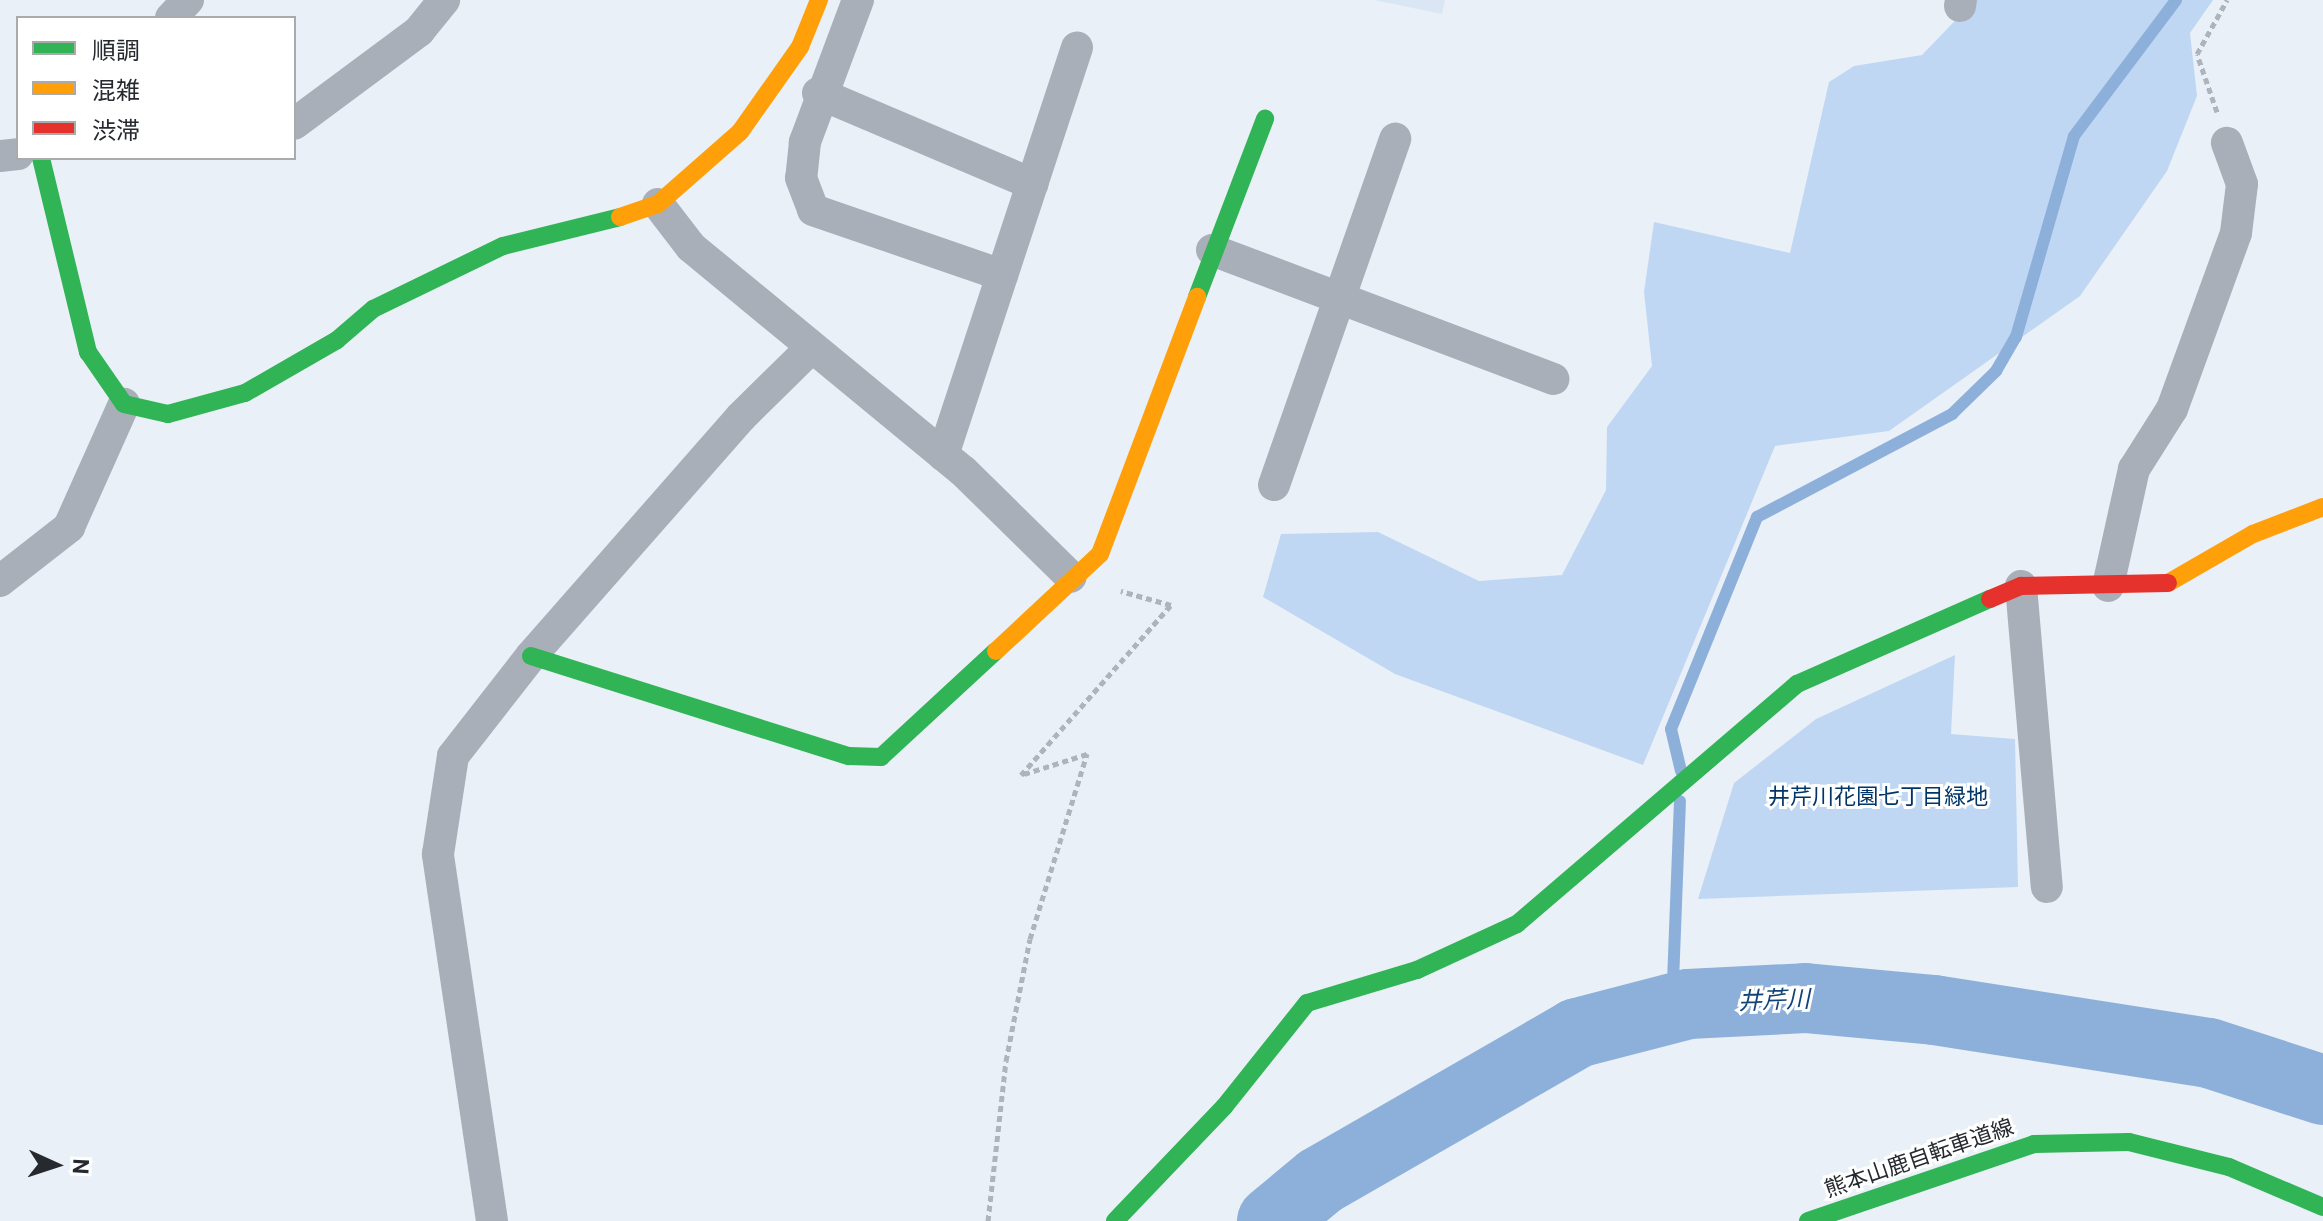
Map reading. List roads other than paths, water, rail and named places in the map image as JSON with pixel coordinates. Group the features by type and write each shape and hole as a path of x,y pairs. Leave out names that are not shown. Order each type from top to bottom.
{"street":[{"path":"173,16 188,0"},
{"path":"296,123 419,31 444,0"},
{"path":"41,160 88,352 124,404 168,414 245,393 337,340 373,309 503,246 568,235 658,204 740,132 800,47 819,0"},
{"path":"858,0 818,93 801,178 813,210 1002,275"},
{"path":"943,455 1077,47"},
{"path":"818,93 1032,184"},
{"path":"531,656 849,756 881,757 1071,577 1100,554 1212,250 1265,119"},
{"path":"1274,485 1337,297 1395,139"},
{"path":"2108,586 2134,469 2172,409 2236,233 2242,184 2227,143"},
{"path":"658,204 691,247 809,350 943,455 1071,577"},
{"path":"1212,250 1553,379"},
{"path":"492,1221 439,868 440,809 453,756 531,656 741,417 809,350"},
{"path":"0,581 69,527 124,404"},
{"path":"1115,1221 1224,1107 1307,1003 1417,970 1517,924 1797,684 2021,586 2162,586 2253,534 2323,507"},
{"path":"2021,586 2047,887"},
{"name":"熊本山鹿自転車道線","path":"1808,1221 2034,1144 2129,1142 2229,1167 2323,1207"}],"waterway":[{"path":"1681,771 1671,729 1757,517 1952,414 1996,371 2016,337 2074,136 2176,0"},
{"path":"1672,1008 1680,801"},
{"name":"井芹川","path":"1272,1221 1320,1181 1577,1033 1688,1004 1805,998 1934,1010 2209,1053 2323,1090"}],"park label":[{"name":"井芹川花園七丁目緑地","path":"1878,797"}]}
